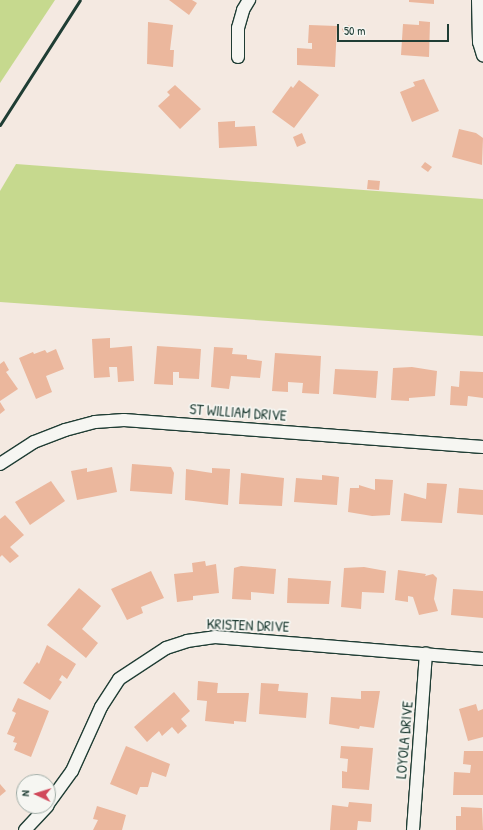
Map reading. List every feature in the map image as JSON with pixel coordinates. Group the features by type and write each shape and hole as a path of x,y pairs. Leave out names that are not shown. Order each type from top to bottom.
{"street":[{"path":"238,58 238,28 243,10 249,0"},
{"path":"478,0 479,42 483,55"},
{"name":"ST WILLIAM DRIVE","path":"0,464 34,442 65,430 96,422 124,420 483,447"},
{"name":"KRISTEN DRIVE","path":"56,793 72,771 101,707 119,679 166,648 187,641 215,637 426,653 483,659"},
{"name":"LOYOLA DRIVE","path":"413,830 426,653"},
{"name":"KRISTEN DRIVE","path":"25,830 39,814"}],"green space":[{"path":"0,0 55,0 0,83"},
{"path":"16,164 483,199 483,336 0,302 0,191"}],"building":[{"path":"169,0 192,0 197,3 189,15"},
{"path":"409,0 434,0 434,4 409,2"},
{"path":"419,21 430,22 429,57 401,55 403,24 419,25"},
{"path":"148,22 173,25 170,50 174,50 173,67 147,64"},
{"path":"309,25 337,26 335,67 297,65 297,48 312,49 312,43 308,43"},
{"path":"349,25 352,30 344,34 342,29"},
{"path":"424,79 439,111 412,122 400,92 415,86 413,82"},
{"path":"299,80 319,95 294,128 272,112 291,86 293,88"},
{"path":"175,85 201,109 180,129 158,106 170,95 167,92"},
{"path":"235,121 235,127 255,126 257,146 219,148 218,122"},
{"path":"459,129 476,133 483,138 482,165 452,157"},
{"path":"302,133 306,143 297,147 293,137"},
{"path":"425,162 432,167 428,172 421,167"},
{"path":"368,180 380,181 379,190 367,189"},
{"path":"110,338 110,348 132,346 134,381 118,382 117,367 109,367 110,377 94,378 92,339"},
{"path":"157,346 201,349 199,379 179,378 179,372 173,372 173,385 154,384"},
{"path":"214,347 233,348 232,354 247,355 247,359 262,361 260,378 231,376 229,389 211,387"},
{"path":"56,349 64,369 46,376 52,392 36,399 19,358 33,352 34,354 45,350 47,353"},
{"path":"275,353 321,356 319,394 302,393 303,383 288,382 288,392 272,391"},
{"path":"4,361 9,370 6,372 18,389 0,401 0,364"},
{"path":"412,367 437,371 435,396 409,398 409,401 391,400 393,368"},
{"path":"335,369 378,371 376,398 333,394"},
{"path":"460,371 483,372 483,398 468,396 467,406 450,405 451,386 459,387"},
{"path":"0,402 5,410 0,414"},
{"path":"132,464 171,467 174,473 172,494 130,491"},
{"path":"112,467 117,492 77,500 71,471 87,468 87,472"},
{"path":"212,468 230,469 228,505 185,500 186,469 212,473"},
{"path":"241,473 284,478 282,506 239,504"},
{"path":"322,475 339,477 337,505 294,502 296,478 322,480"},
{"path":"375,479 393,480 390,515 372,516 348,512 350,488 359,488 359,485 375,490"},
{"path":"51,481 65,501 30,525 15,502"},
{"path":"427,483 447,484 442,523 401,521 404,493 426,499"},
{"path":"459,488 483,490 483,515 457,513"},
{"path":"5,515 24,535 10,547 19,556 10,563 2,555 0,557 0,519"},
{"path":"205,561 206,566 216,564 219,593 193,596 193,600 177,602 174,574 193,572 192,563"},
{"path":"241,566 276,569 274,594 251,592 251,600 232,599 234,568"},
{"path":"364,567 386,571 384,593 362,592 361,609 341,607 344,568"},
{"path":"398,570 426,574 425,576 433,574 437,578 434,599 438,611 419,615 413,597 408,596 408,602 395,600"},
{"path":"151,571 164,598 141,607 143,613 127,620 111,589"},
{"path":"288,578 331,581 329,604 287,603"},
{"path":"79,588 101,606 82,629 98,643 86,658 47,625"},
{"path":"453,589 483,591 483,618 451,615"},
{"path":"47,645 76,664 67,679 62,675 59,680 62,682 50,700 23,683 37,662 39,664"},
{"path":"198,681 218,683 217,693 249,693 246,722 234,721 234,724 205,721 207,701 197,700"},
{"path":"261,683 279,684 278,691 308,693 306,718 259,714"},
{"path":"361,691 380,691 374,728 360,726 359,729 329,724 331,697 361,699"},
{"path":"174,692 190,711 181,719 187,726 178,734 172,727 162,736 159,731 147,742 134,727"},
{"path":"18,698 49,711 31,757 14,750 17,743 13,742 15,737 7,734 16,713 12,711"},
{"path":"476,704 478,711 483,709 483,737 468,741 459,709"},
{"path":"126,746 170,764 166,777 152,772 148,787 140,787 137,795 110,784"},
{"path":"341,746 373,748 369,790 342,788 342,771 347,772 348,759 340,758"},
{"path":"464,751 483,751 483,795 453,795 454,772 470,773 471,765 463,764"},
{"path":"0,784 6,791 0,796"},
{"path":"349,802 372,804 371,822 358,821 357,830 330,830 332,805 348,807"},
{"path":"97,806 126,815 122,830 93,830 98,820 93,819"},
{"path":"461,807 482,808 483,830 456,830 456,816 461,816"}],"railway":[{"path":"0,125 80,0"}]}
